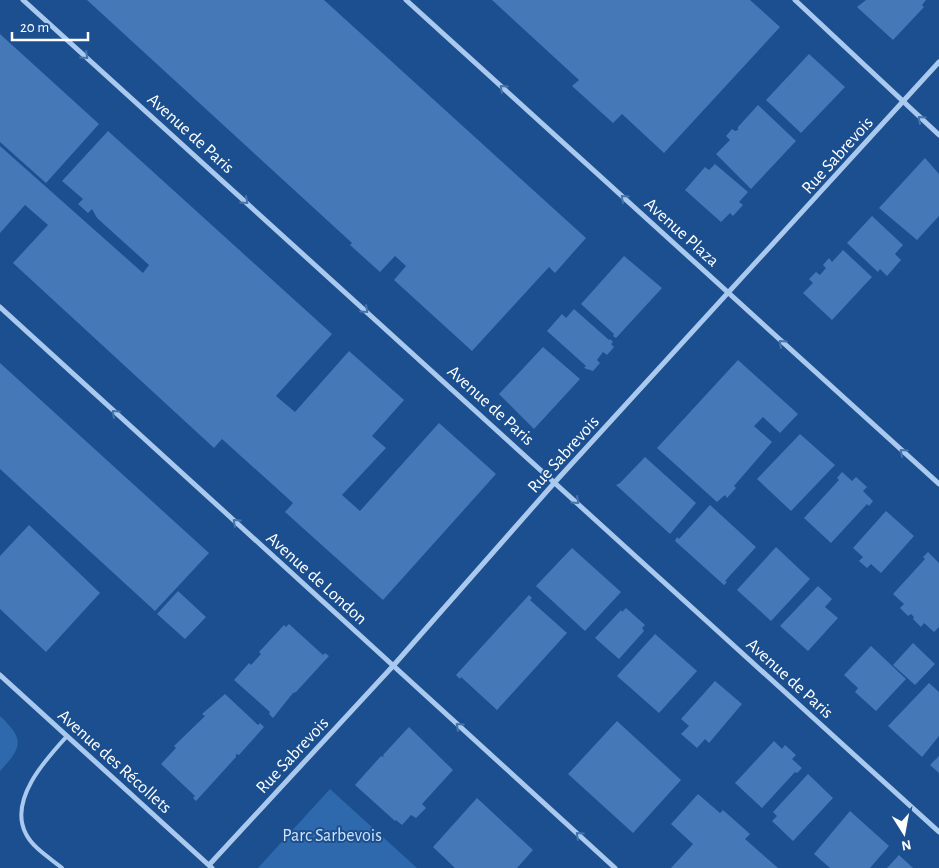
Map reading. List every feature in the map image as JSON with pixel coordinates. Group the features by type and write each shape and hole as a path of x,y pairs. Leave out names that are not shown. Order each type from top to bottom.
{"street":[{"name":"Avenue de Paris","path":"23,0 939,832"},
{"name":"Avenue Plaza","path":"406,0 939,484"},
{"path":"795,0 939,135"},
{"name":"Rue Sabrevois","path":"211,867 393,666 555,482 729,294 939,62"},
{"name":"Avenue de London","path":"0,308 615,868"},
{"name":"Avenue des Récollets","path":"0,675 211,867"}],"lane":[{"path":"62,868 30,840 23,828 21,814 24,800 36,772 67,736"}],"green space":[{"path":"0,716 14,731 18,744 13,756 0,771"},
{"name":"Parc Sarbevois","path":"330,789 417,868 258,868"}],"building":[{"path":"87,0 324,0 586,238 555,273 549,267 472,351 394,280 406,266 395,256 380,272 350,245 352,243"},
{"path":"492,0 750,0 780,27 664,153 622,114 613,123 572,86 579,80"},
{"path":"866,0 926,0 922,5 924,7 893,40 857,7"},
{"path":"0,34 99,124 46,183 0,142"},
{"path":"809,54 845,87 801,133 766,100"},
{"path":"758,105 796,141 751,189 716,154 730,140 726,136 732,129 738,130 738,127"},
{"path":"108,131 332,334 276,396 295,412 349,351 404,400 372,436 386,448 342,495 360,511 439,423 496,474 383,600 285,512 293,503 222,439 214,448 13,263 48,225 25,205 0,233 0,146 143,273 149,265 97,218 92,209 88,213 78,204 83,199 62,181"},
{"path":"925,158 939,174 939,216 917,240 879,208"},
{"path":"715,164 748,192 739,202 743,205 733,216 730,213 721,222 685,190 705,167 709,170"},
{"path":"872,216 903,245 895,254 901,260 887,276 880,269 878,272 847,243"},
{"path":"843,250 872,277 832,320 803,293 813,283 809,279 816,272 820,275 826,268 823,265 829,258 832,262"},
{"path":"624,256 662,288 616,338 581,304"},
{"path":"574,309 613,342 611,344 614,347 607,355 603,352 597,360 600,363 593,371 584,368 586,366 547,331 562,314 566,318"},
{"path":"543,347 580,379 534,429 499,394"},
{"path":"738,360 798,414 780,433 763,417 754,426 772,442 734,486 736,488 727,498 725,495 717,502 657,448"},
{"path":"0,363 209,553 155,611 0,469"},
{"path":"800,434 835,465 791,511 757,479"},
{"path":"645,457 696,503 670,534 616,485"},
{"path":"842,472 852,481 856,477 867,487 863,491 873,501 869,506 867,504 831,543 804,518 839,480 837,478"},
{"path":"710,505 756,547 725,581 727,582 724,585 675,541"},
{"path":"886,511 914,536 881,573 871,564 867,568 859,561 863,557 853,548"},
{"path":"29,525 100,593 46,652 0,609 0,556"},
{"path":"776,547 810,579 771,621 737,590"},
{"path":"572,548 621,592 585,631 536,586"},
{"path":"928,552 939,563 939,627 934,632 924,623 921,627 911,614 908,616 900,608 904,604 893,594 925,559 923,557"},
{"path":"818,586 832,599 825,607 838,618 808,651 780,626"},
{"path":"178,591 206,617 185,639 157,614"},
{"path":"529,595 532,598 530,600 567,633 497,710 461,677 460,679 456,675"},
{"path":"626,608 645,625 642,628 644,631 619,659 595,638 621,610 622,612"},
{"path":"289,624 323,655 325,653 329,656 293,693 273,718 269,714 270,712 234,680 249,663 251,665 261,654 259,652 284,625 286,627"},
{"path":"655,634 697,671 659,713 617,676"},
{"path":"913,643 935,664 915,685 893,665"},
{"path":"871,646 906,679 876,711 855,692 858,688 844,675"},
{"path":"715,681 742,704 709,743 705,739 697,748 681,734 689,726 681,719"},
{"path":"929,683 939,692 939,736 922,757 888,726"},
{"path":"225,694 258,725 260,723 264,727 239,755 236,754 236,757 196,801 193,798 195,796 161,764 176,748 174,746 205,716 202,714"},
{"path":"617,721 681,780 633,833 568,774"},
{"path":"409,727 453,770 422,804 426,808 416,818 411,815 402,825 355,785 381,756 384,757 383,755"},
{"path":"774,741 782,749 785,745 796,755 792,759 802,768 797,773 795,772 762,808 735,783"},
{"path":"939,756 939,773 930,765"},
{"path":"808,774 833,798 793,841 772,821 777,816 773,812"},
{"path":"698,794 720,813 723,810 750,834 745,839 778,868 671,868 693,844 671,824"},
{"path":"477,798 533,850 517,868 455,868 433,847"},
{"path":"850,811 889,846 870,868 830,868 814,854"},
{"path":"899,855 913,868 887,868"}]}
